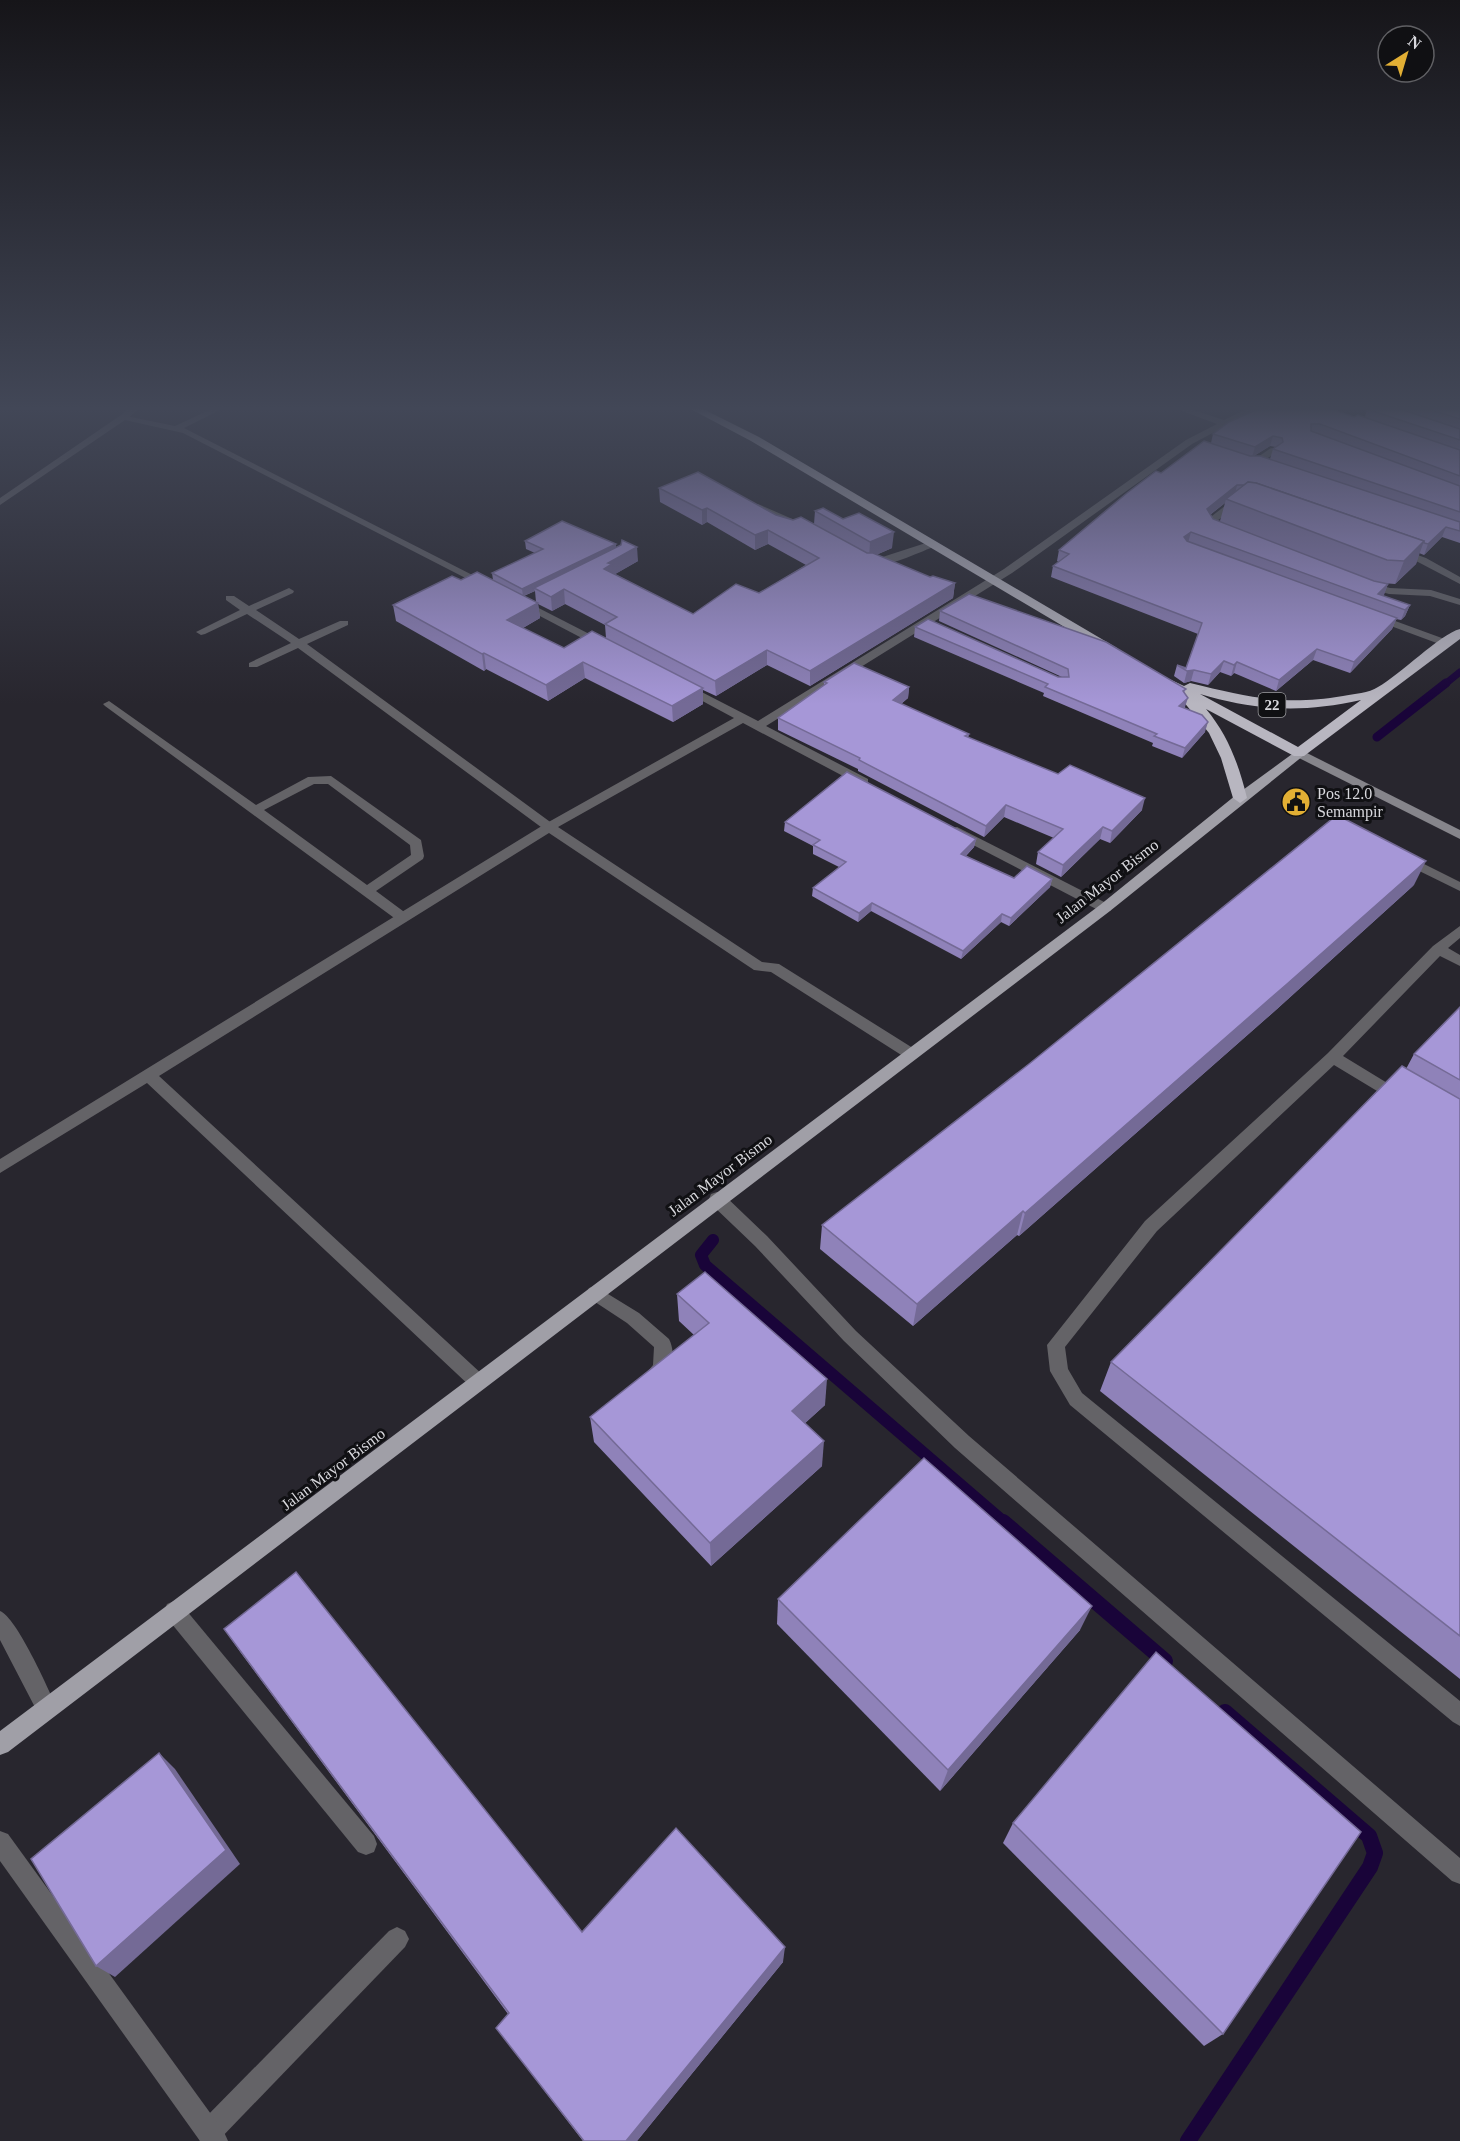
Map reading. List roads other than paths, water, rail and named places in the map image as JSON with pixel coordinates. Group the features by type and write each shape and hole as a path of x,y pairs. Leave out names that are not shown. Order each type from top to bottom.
{"highway":[{"path":"866,505 1123,656"},
{"name":"Jalan Mayor Bismo","path":"1299,753 1460,633"},
{"path":"1158,676 1196,706 1214,728 1231,765 1240,798"},
{"name":"22","path":"1158,676 1254,704 1283,706 1347,700 1383,691"},
{"name":"22","path":"1158,676 1237,722 1299,753"}],"main road":[{"name":"Jalan Mayor Bismo","path":"0,1744 717,1199 1105,908 1299,753"},
{"path":"1299,753 1460,835"}],"street":[{"path":"331,505 518,598 607,647"},
{"path":"752,505 805,528"},
{"path":"758,726 930,623 1105,505"},
{"path":"1231,505 1210,521 1215,526 1236,534"},
{"path":"856,557 875,564 932,544"},
{"path":"1392,549 1422,560 1460,582"},
{"path":"1419,591 1442,571"},
{"path":"1354,580 1382,590 1419,591 1460,602"},
{"path":"201,632 289,591"},
{"path":"230,598 299,644 549,827 759,967 774,967 911,1054"},
{"path":"1368,615 1446,644"},
{"path":"253,664 344,623"},
{"path":"670,680 873,787"},
{"path":"109,704 402,917"},
{"path":"0,1167 549,827 744,718"},
{"path":"255,810 312,780 331,780 416,843 418,856 367,891"},
{"path":"947,825 1105,908"},
{"path":"1386,849 1460,886"},
{"path":"1460,931 1438,949 1333,1057 1151,1226 1056,1345 1059,1371 1076,1399 1460,1716"},
{"path":"1438,949 1460,961"},
{"path":"1333,1057 1411,1104"},
{"path":"148,1075 478,1382"},
{"path":"717,1199 761,1241 850,1336 962,1442 1460,1873"},
{"path":"595,1293 633,1318 663,1344 662,1369 638,1388"},
{"path":"174,1611 366,1844"},
{"path":"0,1621 16,1647 46,1708"},
{"path":"0,1842 212,2137 397,1939"}],"waterway":[{"path":"1444,685 1460,672"},
{"path":"1377,737 1446,683"},
{"path":"713,1240 701,1255 705,1265 1005,1523"},
{"path":"1003,1522 1165,1661"},
{"path":"1188,2141 1370,1867 1375,1853 1369,1836 1225,1712"}],"place":[{"name":"Pos 12.0 Semampir","path":"1296,802"}]}
